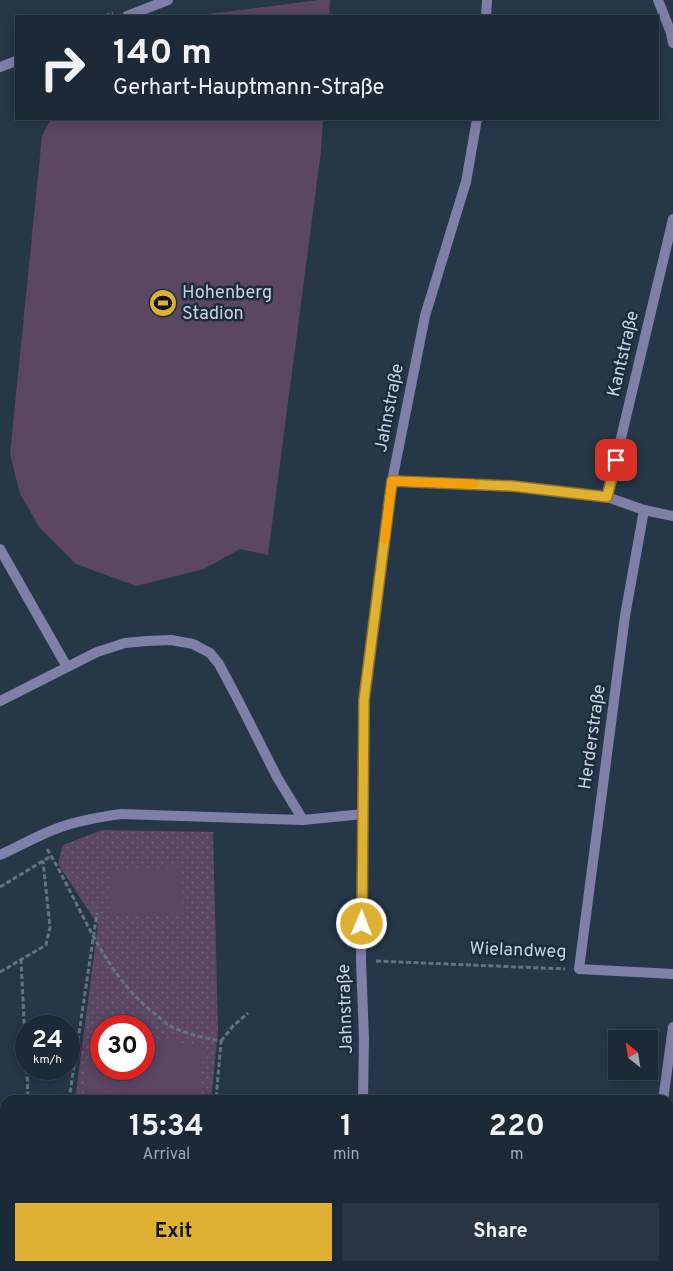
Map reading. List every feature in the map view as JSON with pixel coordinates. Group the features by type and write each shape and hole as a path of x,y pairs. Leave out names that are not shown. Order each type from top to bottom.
{"street":[{"path":"130,15 168,0"},
{"path":"486,15 487,0"},
{"path":"658,0 673,43"},
{"path":"0,67 15,61"},
{"name":"Jahnstraße","path":"363,1095 364,1038 361,961 364,700 392,481 425,316 466,182 477,120"},
{"name":"Kantstraße","path":"607,497 673,219"},
{"path":"392,481 512,486 607,497 644,510 673,516"},
{"name":"Herderstraße","path":"578,969 625,616 644,510"},
{"path":"0,549 67,667"},
{"path":"0,701 97,652 125,643 146,640 171,640 193,644 210,653 219,664 277,778 303,820"},
{"path":"0,855 54,829 101,816 121,814 303,820 363,814"},
{"name":"Wielandweg","path":"578,969 673,974"},
{"path":"664,1095 673,1027"}],"path":[{"path":"39,836 93,936 120,979 141,1004 169,1025 201,1038 221,1041"},
{"path":"0,887 51,856"},
{"path":"0,972 46,945 50,927 44,861"},
{"path":"70,1095 97,913"},
{"path":"21,959 24,1015"},
{"name":"Wielandweg","path":"361,961 578,969"},
{"path":"216,1095 221,1041 233,1026 248,1013"},
{"path":"27,1080 28,1095"}],"shaded area":[{"path":"319,0 330,0 329,15 200,15"},
{"name":"Hohenberg Stadion","path":"50,120 323,120 321,151 268,555 240,549 204,569 136,586 76,564 40,528 20,494 10,454 42,136"},
{"path":"102,830 213,832 218,1031 212,1095 76,1095 78,1080 80,1080 80,1062 98,925 58,864 63,845"},
{"path":"182,867 183,913 112,915 111,869"},
{"path":"90,1034 90,1080 155,1080 155,1040 204,1045 199,1095 84,1095"}],"slow traffic":[{"path":"385,539 392,481 474,484"}],"place":[{"name":"Hohenberg Stadion","path":"163,303"}],"route":[{"path":"362,924 364,700 392,481 512,486 607,497 616,460"}]}
